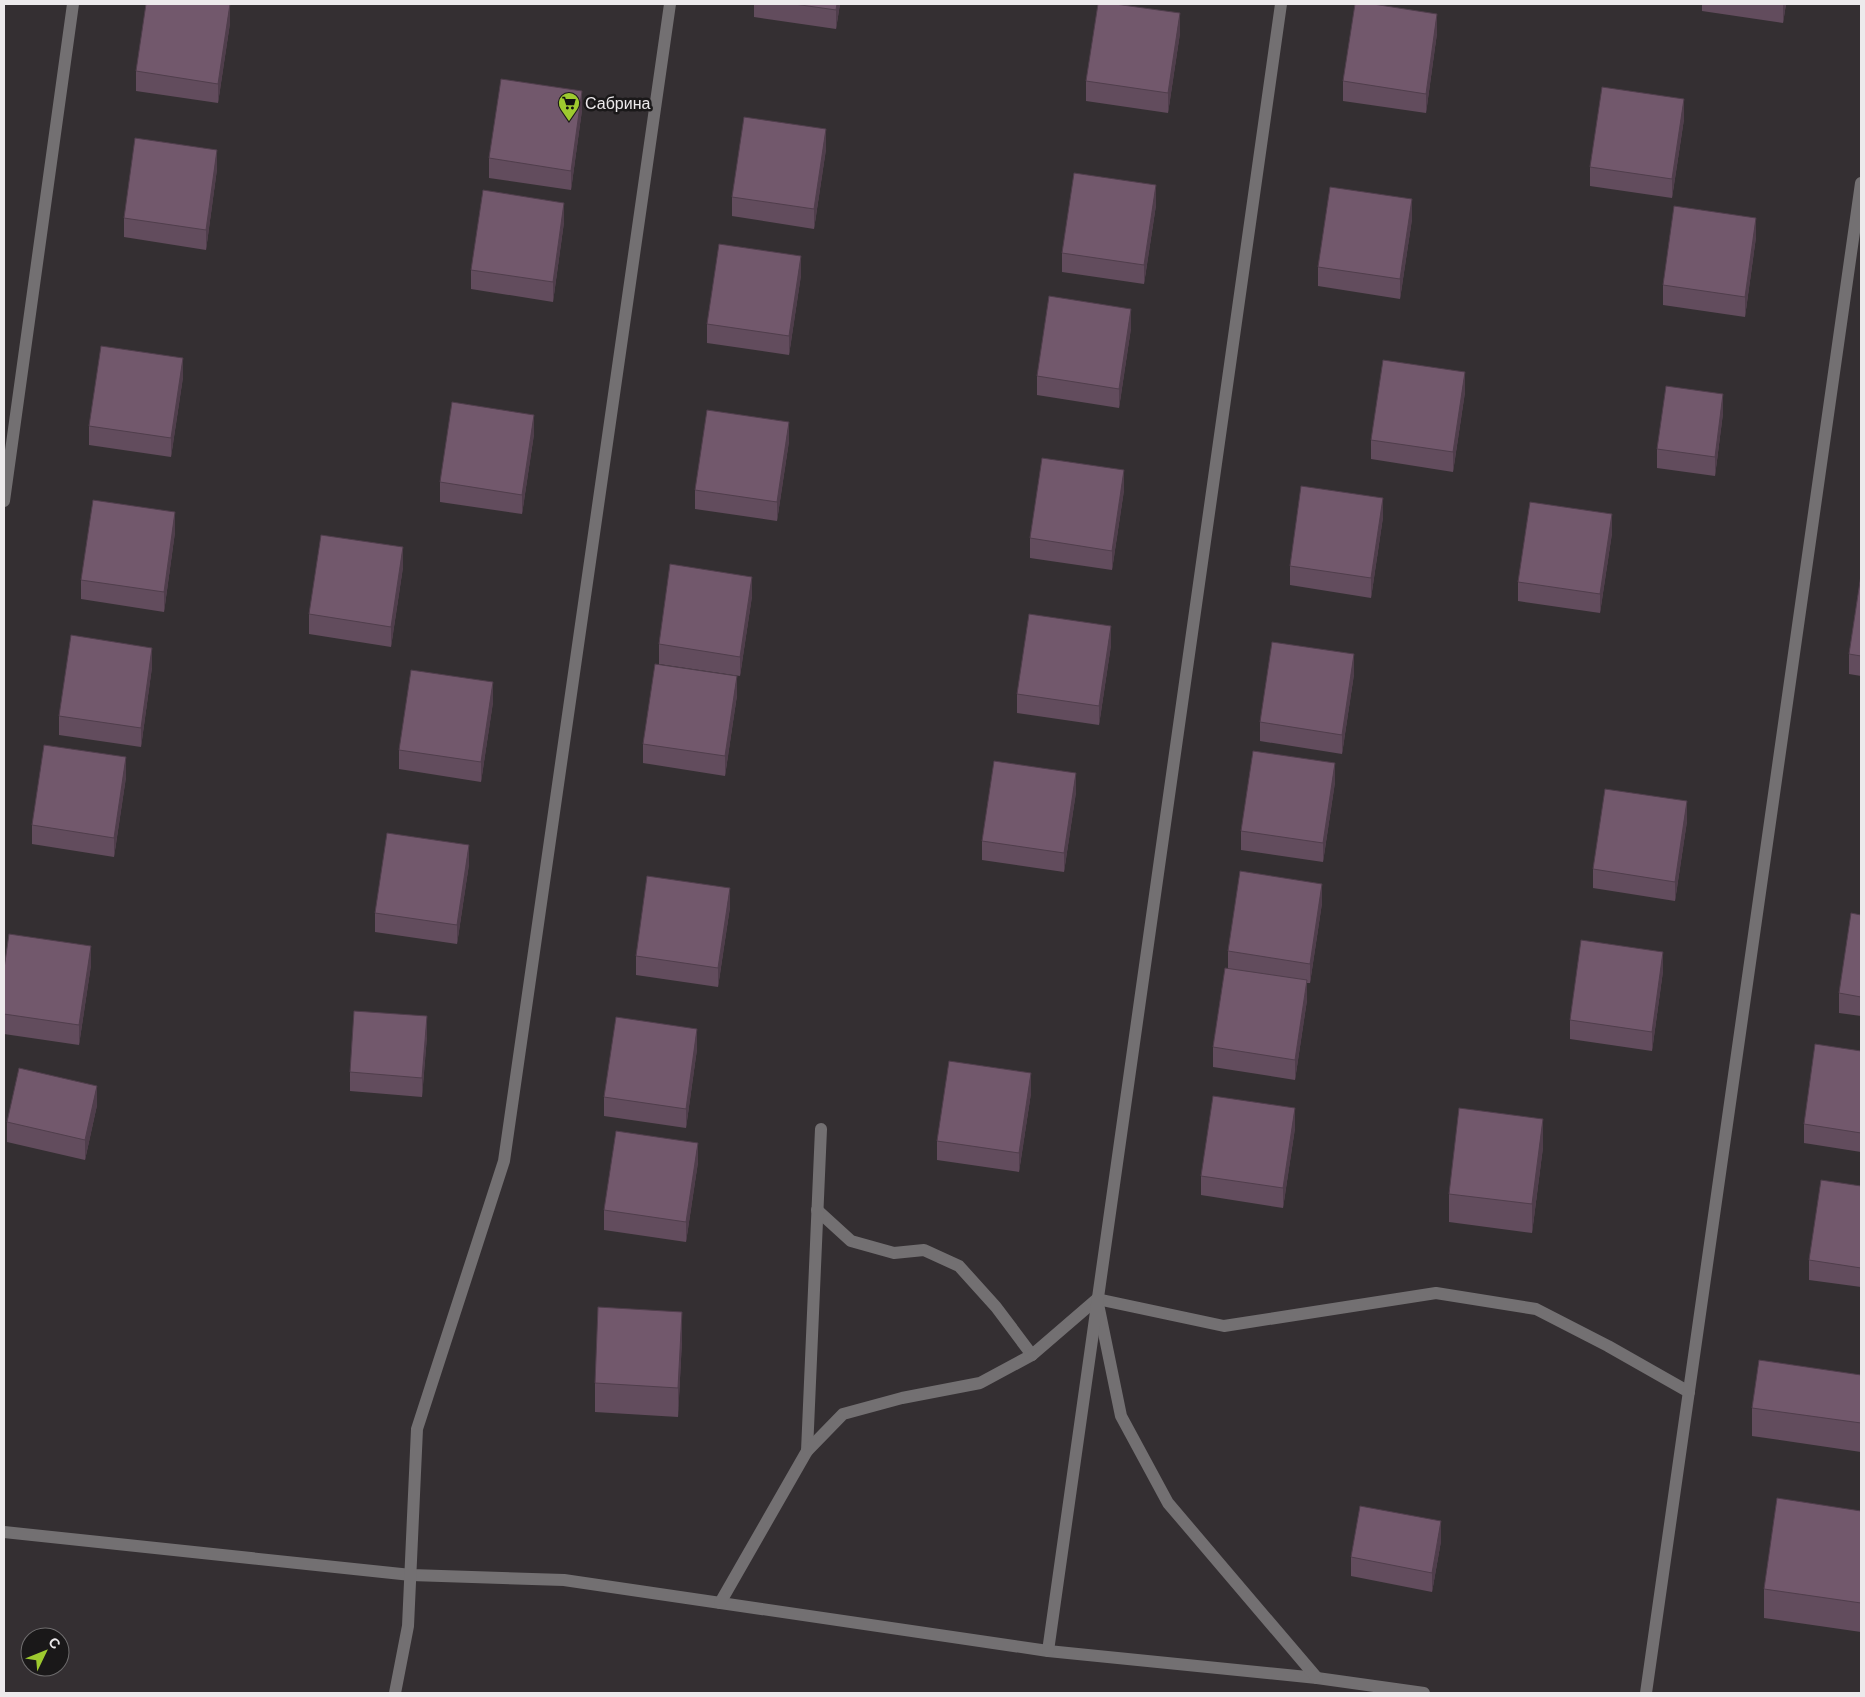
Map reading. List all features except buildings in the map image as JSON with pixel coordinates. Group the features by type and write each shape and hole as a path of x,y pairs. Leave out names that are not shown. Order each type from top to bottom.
{"street":[{"path":"4,501 73,4"},
{"path":"395,1693 408,1626 417,1429 504,1161 670,4"},
{"path":"1048,1651 1281,4"},
{"path":"1646,1693 1861,183"},
{"path":"807,1451 821,1129"},
{"path":"817,1210 851,1241 894,1252 924,1250 959,1266 996,1307 1032,1355"},
{"path":"1097,1300 1224,1326 1436,1294 1536,1309 1608,1346 1689,1392"},
{"path":"720,1603 807,1451 843,1414 902,1398 980,1383 1032,1355 1097,1300"},
{"path":"1097,1300 1121,1416 1168,1503 1317,1678"},
{"path":"4,1532 411,1575 564,1580 1048,1651 1317,1678 1424,1693"}],"place":[{"name":"Сабрина","path":"569,122"}]}
